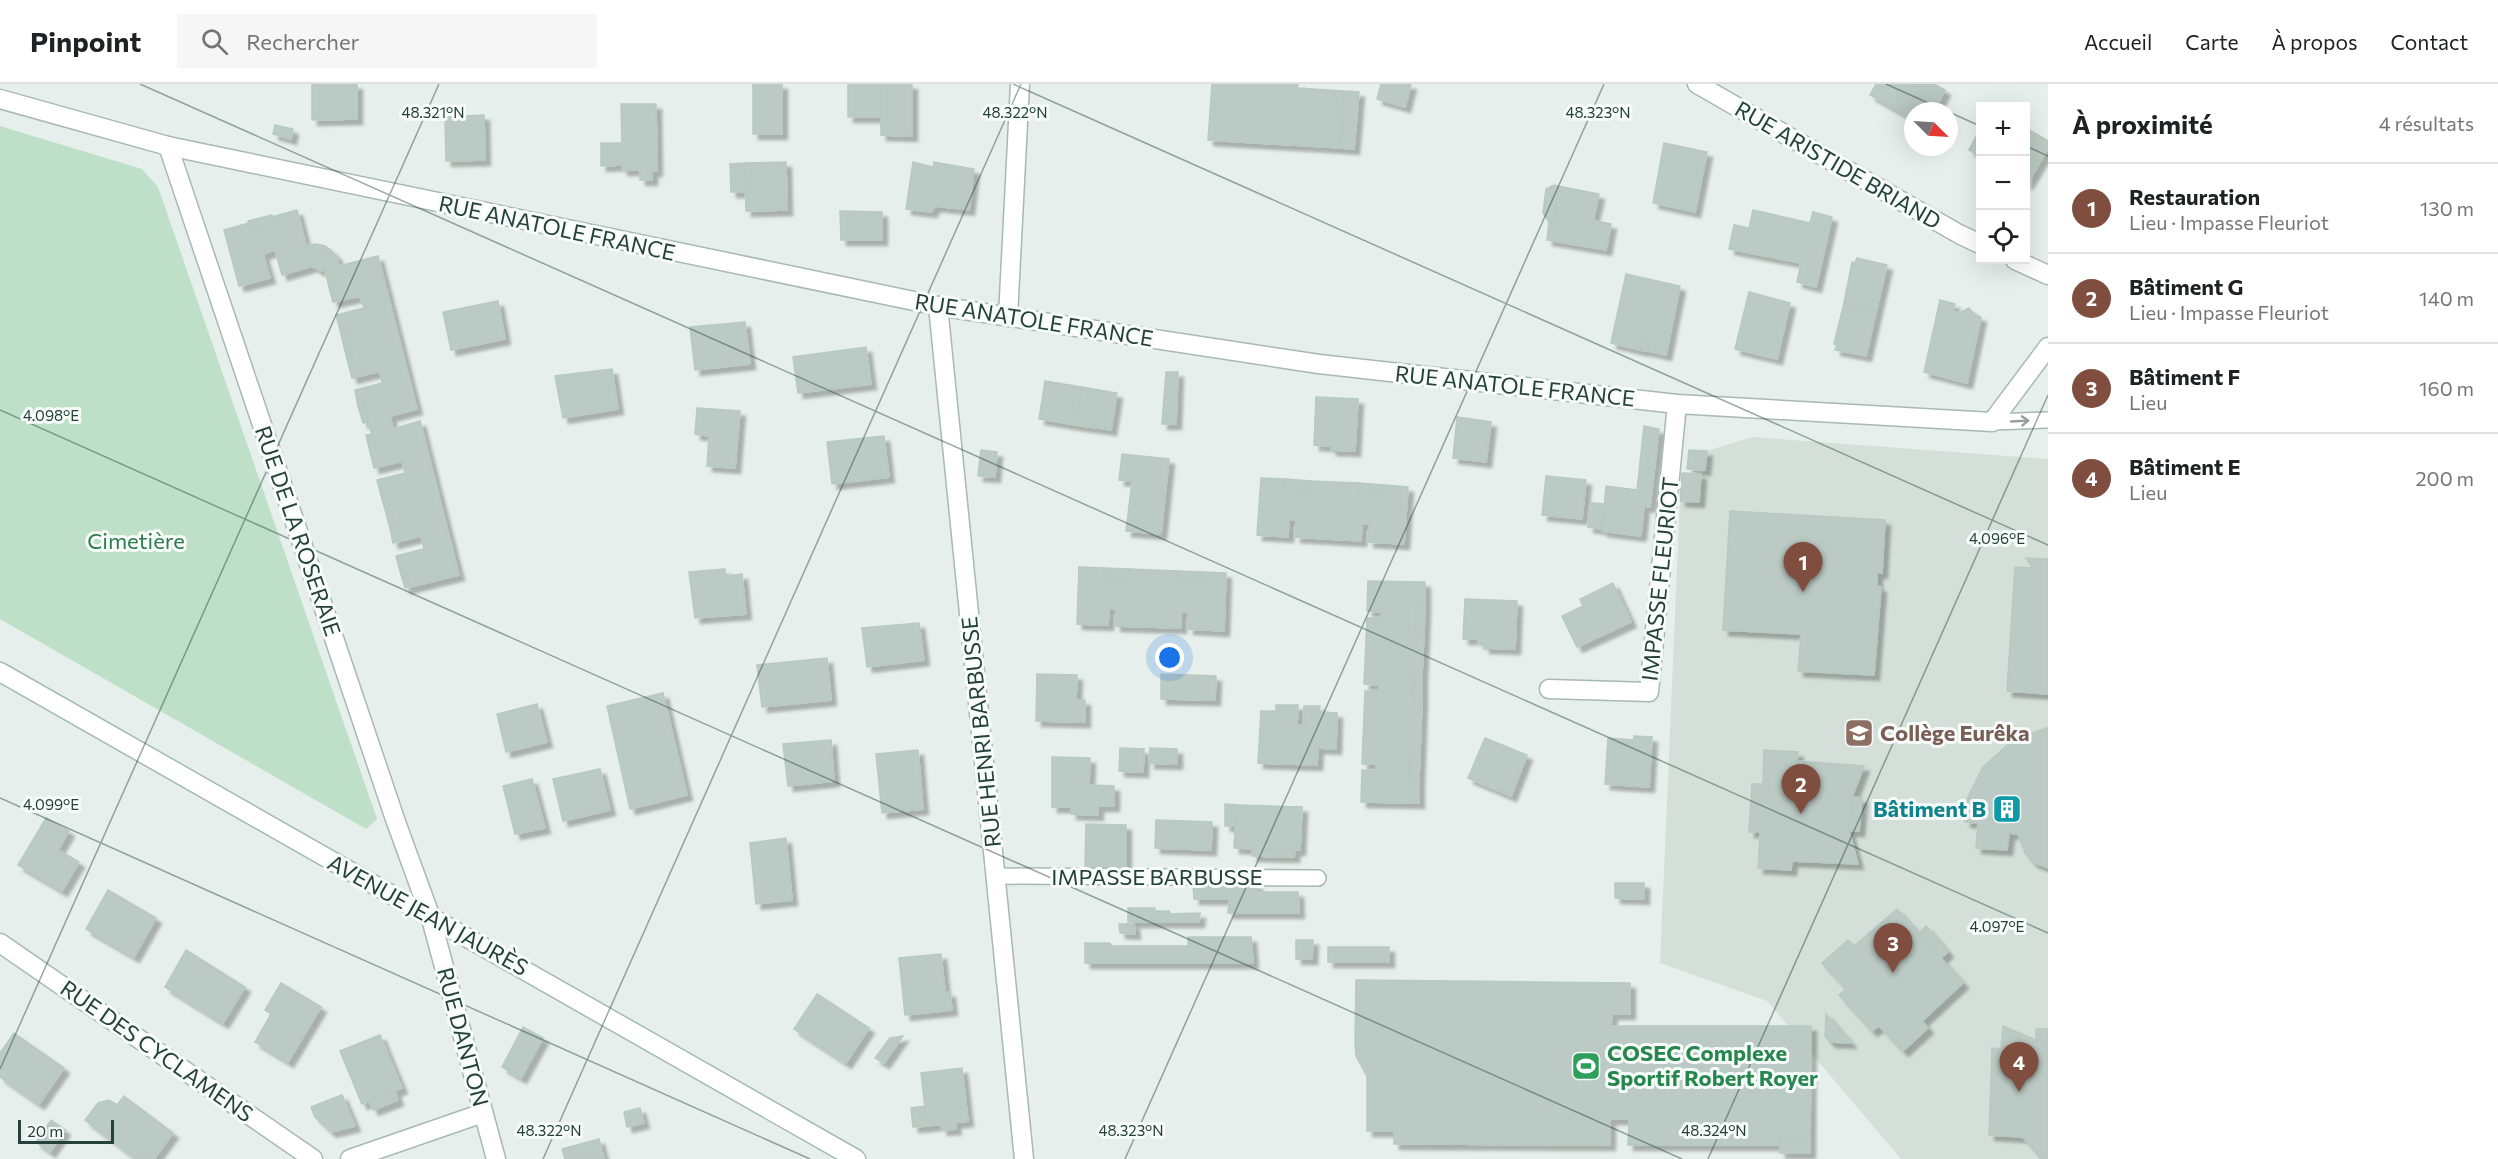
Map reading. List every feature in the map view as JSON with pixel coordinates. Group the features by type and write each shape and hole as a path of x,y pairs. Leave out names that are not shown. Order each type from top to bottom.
{"street":[{"path":"1008,317 1020,84"},
{"name":"RUE ARISTIDE BRIAND","path":"1697,84 1976,242"},
{"name":"RUE ANATOLE FRANCE","path":"0,99 168,146 938,306 1319,364 1677,404 1992,422"},
{"name":"RUE DE LA ROSERAIE","path":"168,146 396,822 430,915"},
{"path":"2024,264 2048,274"},
{"name":"RUE HENRI BARBUSSE","path":"938,306 1024,1159"},
{"path":"1992,422 2048,346"},
{"name":"IMPASSE FLEURIOT","path":"1549,689 1649,692 1677,404"},
{"name":"AVENUE JEAN JAURÈS","path":"0,672 856,1159"},
{"name":"RUE DANTON","path":"430,915 496,1159"},
{"name":"RUE DES CYCLAMENS","path":"0,943 313,1159"},
{"path":"350,1159 483,1113"}],"lane":[{"path":"1992,422 2048,420"},
{"name":"IMPASSE BARBUSSE","path":"996,876 1318,878"}],"shaded area":[{"name":"Collège Eurêka","path":"1752,437 2048,459 2048,1159 1901,1159 1767,1001 1660,963 1680,501 1699,502 1701,474 1705,470 1707,451"}],"green space":[{"name":"Cimetière","path":"0,126 142,169 158,187 377,819 366,829 0,619"}],"building":[{"path":"312,84 357,84 357,119 312,120"},
{"path":"753,84 782,84 782,134 753,134"},
{"path":"848,84 881,84 881,117 848,117"},
{"path":"912,84 912,136 881,135 881,85"},
{"path":"1212,84 1298,84 1297,88 1343,91 1341,148 1208,140"},
{"path":"1381,84 1411,84 1405,107 1377,99"},
{"path":"1876,84 1924,84 1943,94 1939,102 1904,102 1904,114 1870,95"},
{"path":"1924,84 1934,84 1945,90 1943,94"},
{"path":"1343,91 1359,92 1354,149 1341,148"},
{"path":"621,104 656,104 657,171 652,171 652,180 640,180 640,170 622,170 622,165 601,166 601,143 622,143"},
{"path":"484,115 485,160 446,161 445,117"},
{"path":"275,125 293,129 291,139 273,134"},
{"path":"2030,130 2048,141 2048,149 2030,179"},
{"path":"1976,137 1976,154 1969,150"},
{"path":"1664,143 1707,152 1695,212 1653,203"},
{"path":"786,162 787,210 746,211 745,163"},
{"path":"913,162 933,167 934,162 974,169 969,210 935,206 931,212 906,209"},
{"path":"745,163 746,192 731,192 730,164"},
{"path":"1554,185 1558,186 1554,222 1549,222 1543,213 1546,189"},
{"path":"1558,186 1599,194 1593,220 1611,224 1606,250 1547,240 1549,222 1554,222"},
{"path":"297,210 306,245 325,246 323,250 328,254 331,250 337,257 339,266 378,256 417,409 390,416 393,429 420,421 459,575 410,587 406,570 400,571 396,556 424,549 421,536 393,543 390,528 395,527 387,494 381,495 377,480 405,473 402,461 374,468 370,452 376,451 364,404 358,406 355,390 382,383 380,371 352,378 348,363 354,361 345,329 340,330 336,315 364,308 360,296 333,302 329,287 334,286 330,268 321,271 312,266 282,275 275,250 263,254 270,278 239,286 224,230 249,223 250,229 274,223 272,217"},
{"path":"1753,210 1810,223 1813,212 1832,217 1816,287 1797,282 1801,263 1729,249 1734,225 1749,228"},
{"path":"840,211 882,212 882,240 841,240"},
{"path":"272,215 274,223 250,229 248,221"},
{"path":"325,246 331,250 328,254 323,250"},
{"path":"1857,258 1887,265 1876,312 1844,303 1852,262 1855,263"},
{"path":"330,268 334,286 329,287 325,270"},
{"path":"1626,274 1680,286 1666,355 1648,351 1650,342 1642,341 1640,350 1611,343"},
{"path":"1749,292 1790,303 1777,359 1735,349"},
{"path":"1940,300 1955,304 1952,311 1959,313 1969,308 1975,315 1981,317 1967,383 1924,372"},
{"path":"498,301 505,339 451,350 443,312"},
{"path":"1844,303 1876,312 1866,356 1835,350 1837,345 1834,344"},
{"path":"745,322 750,364 695,370 690,327"},
{"path":"345,329 354,361 348,363 340,330"},
{"path":"1642,341 1650,342 1648,351 1640,350"},
{"path":"866,347 871,384 798,393 793,357"},
{"path":"612,369 618,409 563,418 555,376"},
{"path":"1166,372 1178,372 1176,424 1162,424"},
{"path":"1045,381 1082,387 1076,425 1039,419"},
{"path":"1082,387 1117,393 1111,430 1076,425"},
{"path":"1316,397 1358,399 1355,451 1331,450 1331,446 1314,445"},
{"path":"364,404 369,422 363,423 358,406"},
{"path":"697,408 740,411 735,468 707,466 709,436 695,434"},
{"path":"1457,417 1491,422 1486,462 1453,458"},
{"path":"1644,426 1659,429 1650,507 1644,506 1641,534 1640,536 1602,531 1606,486 1637,490"},
{"path":"372,434 376,451 370,452 366,435"},
{"path":"884,436 889,477 832,484 827,442"},
{"path":"981,450 997,452 995,477 978,476"},
{"path":"1689,450 1707,451 1705,470 1687,469"},
{"path":"1122,454 1169,459 1161,534 1126,531 1132,481 1119,480"},
{"path":"1682,473 1701,474 1699,502 1680,501"},
{"path":"1546,476 1586,480 1582,519 1542,515"},
{"path":"1261,478 1285,479 1285,488 1310,489 1311,481 1358,483 1358,492 1383,493 1384,485 1408,487 1404,544 1368,542 1369,524 1362,524 1361,541 1295,537 1296,520 1289,519 1288,537 1257,535"},
{"path":"1285,479 1311,481 1310,489 1285,488"},
{"path":"1358,483 1384,485 1383,493 1358,492"},
{"path":"387,494 395,527 390,528 381,495"},
{"path":"1591,503 1604,504 1601,529 1588,527"},
{"path":"1730,511 1885,520 1882,573 1877,573 1877,586 1881,587 1874,675 1798,671 1801,634 1723,630"},
{"path":"2026,558 2048,559 2048,694 2007,691 2015,567 2033,568"},
{"path":"1079,567 1104,568 1104,577 1129,578 1129,569 1177,571 1176,580 1202,581 1202,572 1226,573 1224,631 1188,629 1188,612 1181,612 1181,628 1115,626 1116,609 1109,609 1108,625 1077,624"},
{"path":"1104,568 1129,569 1129,578 1104,577"},
{"path":"725,569 725,576 742,574 746,614 695,618 689,572"},
{"path":"406,570 410,587 405,588 400,571"},
{"path":"1177,571 1202,572 1202,581 1176,580"},
{"path":"1368,581 1425,582 1425,607 1416,606 1415,632 1424,633 1422,675 1414,675 1413,700 1422,700 1420,753 1411,753 1410,779 1419,779 1419,803 1361,802 1362,770 1376,771 1376,764 1362,764 1365,691 1379,691 1379,685 1364,684 1367,618 1381,618 1382,612 1367,611"},
{"path":"1613,583 1631,622 1577,647 1562,616 1583,606 1580,599"},
{"path":"1465,599 1517,601 1515,649 1484,648 1484,643 1478,643 1479,639 1463,639"},
{"path":"1416,606 1425,607 1424,633 1415,632"},
{"path":"919,623 924,660 867,667 862,628"},
{"path":"827,658 831,700 762,707 757,665"},
{"path":"1037,674 1077,675 1076,700 1085,700 1085,722 1036,721"},
{"path":"1161,674 1216,676 1215,700 1161,699"},
{"path":"1414,675 1422,675 1422,700 1413,700"},
{"path":"663,693 687,795 630,809 607,706"},
{"path":"537,704 547,742 506,752 497,714"},
{"path":"1276,705 1298,705 1297,725 1304,725 1304,706 1320,706 1319,712 1337,713 1336,749 1318,748 1317,765 1258,763 1261,711 1276,711"},
{"name":"Bâtiment B","path":"2048,728 2048,868 2033,862 2025,853 2018,834 2009,833 2007,850 1976,848 1978,823 1965,822 1968,797 1983,767 2012,741"},
{"path":"1634,736 1652,737 1649,787 1605,784 1608,738 1634,740"},
{"path":"1485,738 1527,755 1511,796 1468,778"},
{"path":"831,740 834,781 788,786 783,744"},
{"path":"1120,748 1144,749 1143,772 1119,771"},
{"path":"1150,748 1177,749 1177,764 1149,763"},
{"path":"918,750 923,809 882,813 876,754"},
{"path":"1764,750 1798,752 1797,761 1864,766 1852,797 1849,831 1858,864 1792,861 1791,870 1758,868 1760,832 1749,832 1752,784 1763,784"},
{"path":"1411,753 1420,753 1419,779 1410,779"},
{"path":"1052,757 1090,758 1089,785 1114,786 1114,806 1098,806 1098,815 1071,814 1071,807 1052,807"},
{"path":"600,769 610,810 563,821 553,779"},
{"path":"532,779 545,828 515,834 503,786"},
{"path":"1852,797 1862,798 1859,831 1849,831"},
{"path":"1225,804 1236,805 1235,826 1225,826"},
{"path":"1236,805 1302,807 1300,850 1234,848"},
{"path":"46,818 69,831 58,850 79,862 62,891 18,865"},
{"path":"1156,820 1212,822 1211,850 1155,848"},
{"path":"1086,824 1126,825 1126,868 1085,868"},
{"path":"786,838 792,900 756,904 750,843"},
{"path":"1252,849 1295,850 1294,857 1252,856"},
{"path":"1615,883 1644,883 1644,899 1615,898"},
{"path":"1193,884 1257,884 1257,892 1298,892 1299,913 1228,913 1229,899 1194,899"},
{"path":"108,890 156,918 134,957 86,929"},
{"path":"1128,908 1155,908 1154,911 1169,911 1170,914 1200,913 1199,922 1128,922"},
{"path":"1897,909 1963,983 1922,1021 1928,1028 1903,1051 1879,1026 1872,1031 1839,995 1846,989 1822,963 1848,940 1854,946"},
{"path":"1119,924 1134,924 1135,934 1120,933"},
{"path":"1926,926 1948,952 1941,958 1919,933"},
{"path":"1188,937 1251,937 1253,963 1085,963 1085,943 1110,943 1111,946 1188,946"},
{"path":"1296,940 1313,940 1312,959 1296,959"},
{"path":"1328,947 1389,947 1389,962 1328,962"},
{"path":"186,950 245,987 223,1023 165,987"},
{"path":"941,954 945,992 950,992 952,1010 905,1015 899,958"},
{"name":"COSEC Complexe Sportif Robert Royer","path":"1356,980 1630,983 1630,1014 1612,1014 1611,1026 1811,1026 1810,1141 1780,1141 1780,1145 1628,1145 1629,1119 1610,1119 1610,1145 1394,1144 1394,1131 1367,1131 1367,1076 1356,1056 1355,1044"},
{"path":"281,983 321,1007 288,1062 255,1042 271,1014 265,1010"},
{"path":"817,994 869,1028 846,1063 794,1029"},
{"path":"1826,1014 1851,1043 1830,1042 1825,1036"},
{"path":"2003,1026 2036,1040 2048,1041 2048,1159 2041,1159 2023,1137 1989,1135 1992,1048 2001,1049"},
{"path":"523,1027 543,1038 521,1078 502,1067"},
{"path":"2036,1029 2048,1029 2048,1041 2036,1040"},
{"path":"14,1033 64,1068 39,1104 0,1077 0,1053"},
{"path":"380,1035 402,1088 362,1104 340,1051"},
{"path":"903,1036 884,1063 875,1058 890,1038"},
{"path":"962,1068 968,1121 927,1126 921,1073"},
{"path":"395,1091 398,1100 373,1110 369,1101"},
{"path":"342,1095 355,1126 331,1132 315,1117 311,1107"},
{"path":"124,1096 173,1133 154,1159 136,1159 85,1120 98,1103 109,1100 117,1105"},
{"path":"925,1106 927,1126 913,1127 911,1108"},
{"path":"640,1108 644,1123 627,1127 624,1112"},
{"path":"51,1120 65,1130 50,1152 36,1142"},
{"path":"955,1123 956,1129 942,1130 941,1124"},
{"path":"599,1139 604,1159 565,1159 562,1149"},
{"path":"1780,1141 1810,1141 1810,1153 1780,1153"}],"place":[{"name":"Restauration","path":"1803,592"},
{"name":"Collège Eurêka","path":"1859,733"},
{"name":"Bâtiment B","path":"2007,809"},
{"name":"Bâtiment G","path":"1801,814"},
{"name":"Bâtiment F","path":"1893,973"},
{"name":"COSEC Complexe Sportif Robert Royer","path":"1586,1066"},
{"name":"Bâtiment E","path":"2019,1092"}]}
